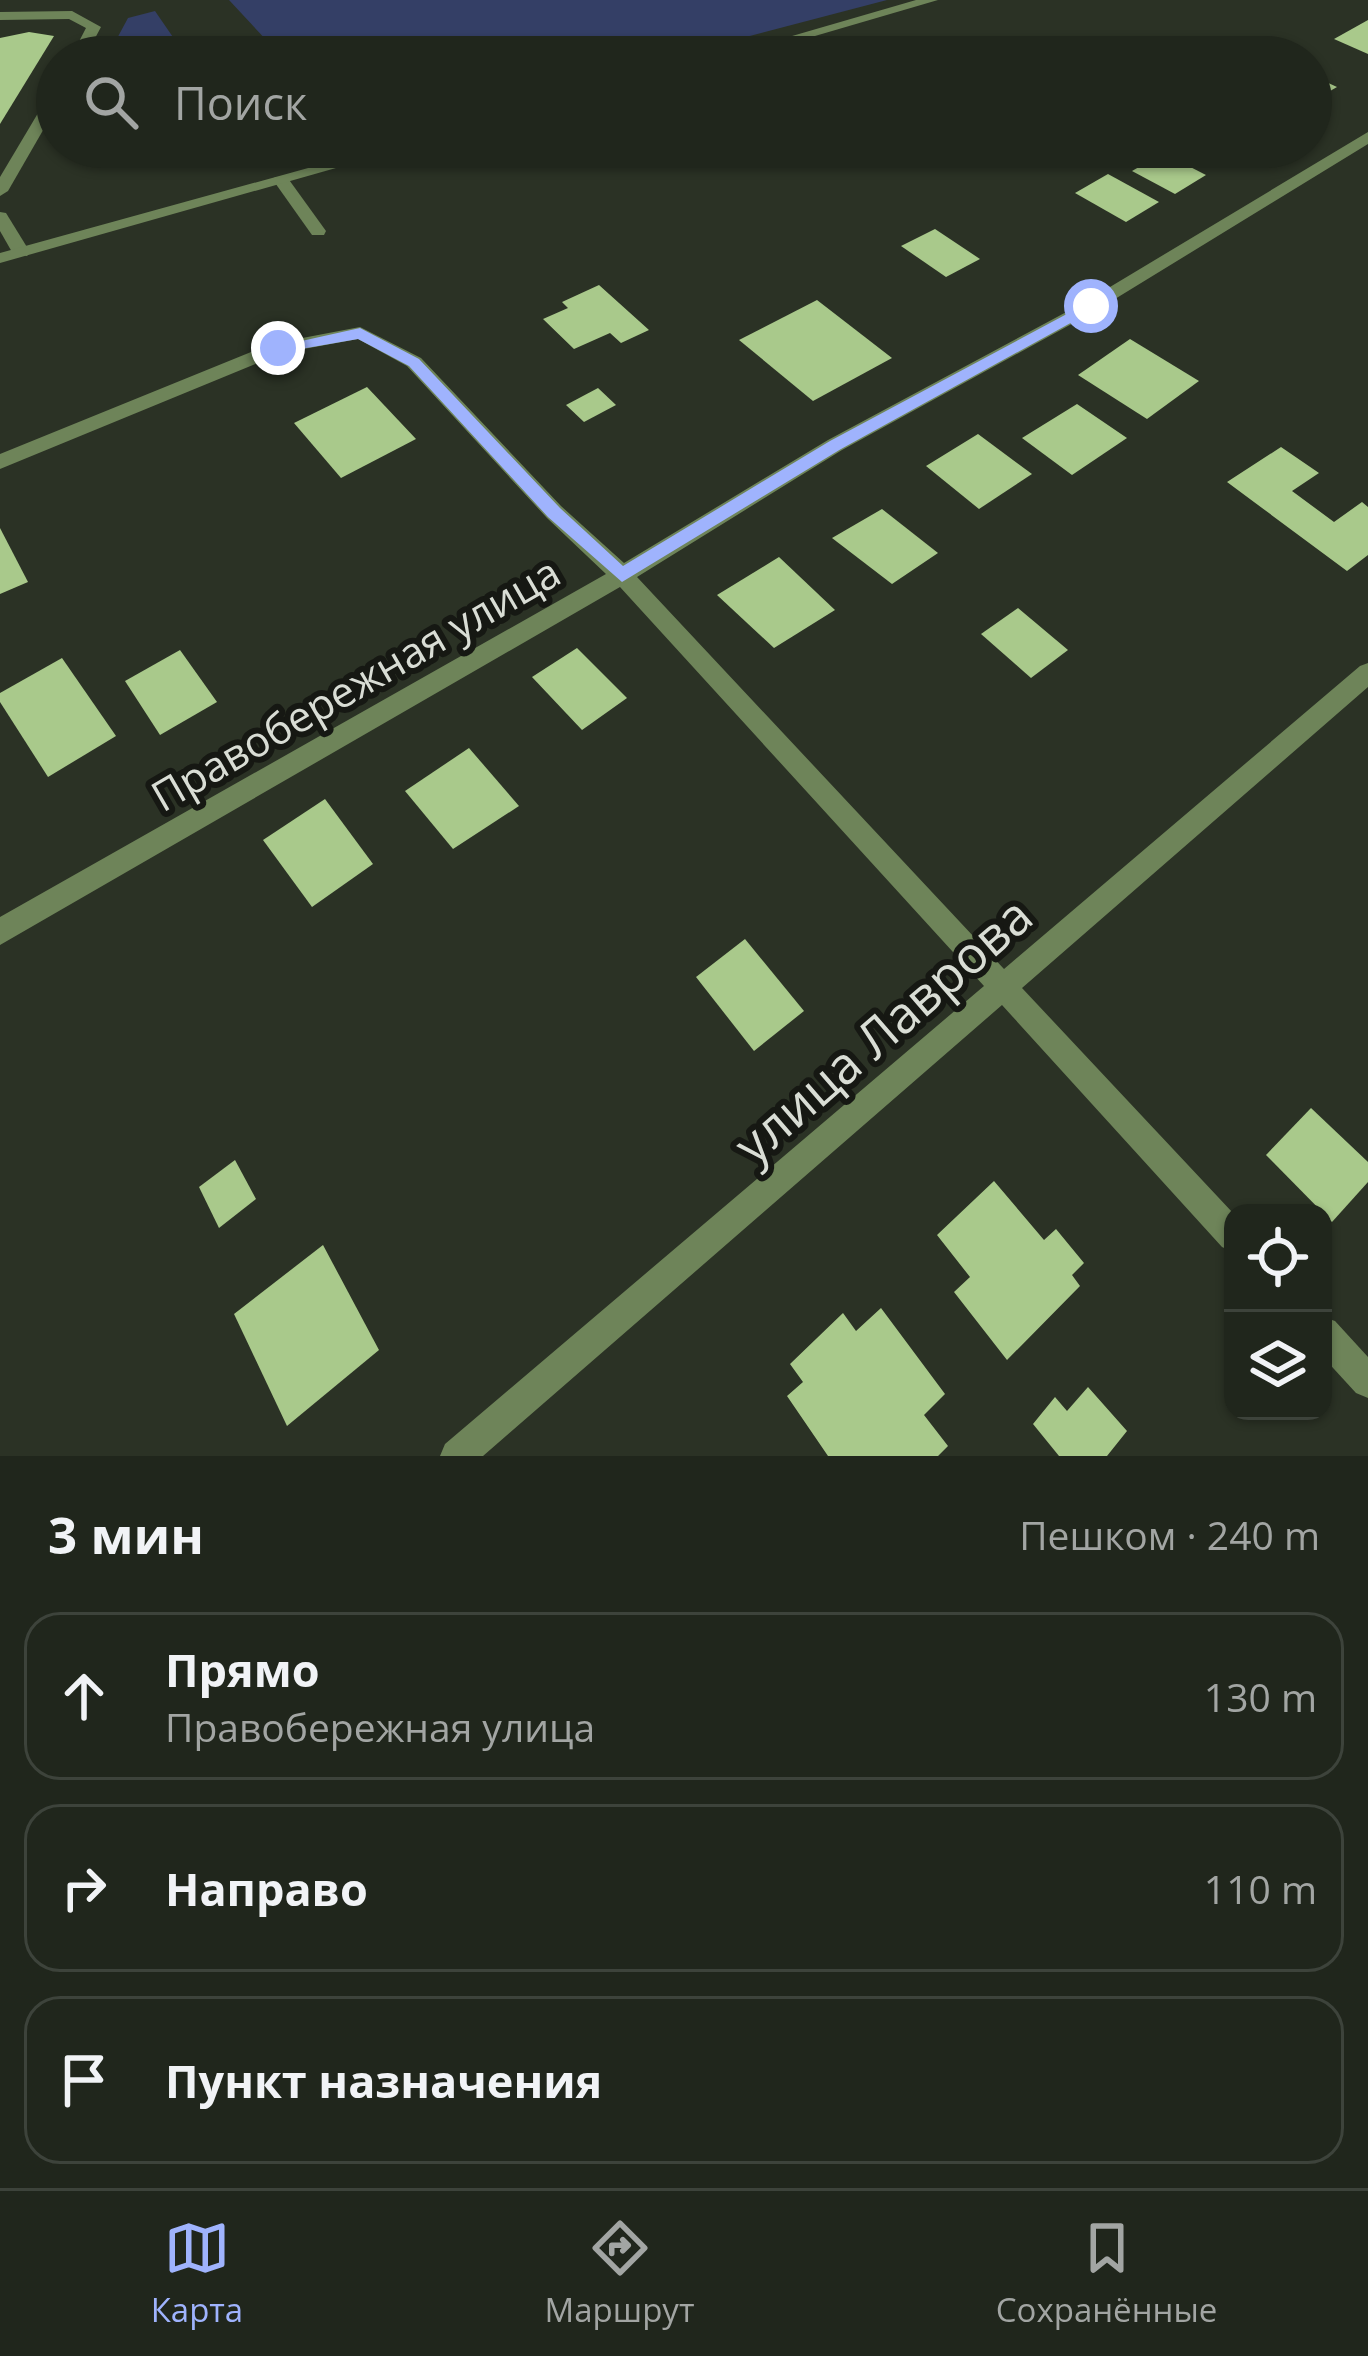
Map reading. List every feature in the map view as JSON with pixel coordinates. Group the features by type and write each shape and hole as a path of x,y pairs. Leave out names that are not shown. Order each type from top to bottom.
{"street":[{"path":"803,36 932,0"},
{"path":"0,16 82,18 94,27 89,36"},
{"path":"0,191 36,129"},
{"name":"Правобережная улица","path":"1332,159 1368,137"},
{"path":"0,258 325,168"},
{"name":"Правобережная улица","path":"0,932 622,575 836,445 1091,306 1317,168"},
{"path":"281,180 319,231"},
{"path":"0,217 21,252"},
{"path":"0,462 278,348 360,333 414,362 554,512 622,575 1224,1226"},
{"name":"улица Лаврова","path":"457,1456 1368,673"},
{"path":"1332,1343 1368,1382"}],"shaded area":[{"path":"229,0 887,0 750,36 262,36"},
{"path":"155,11 172,36 118,36 128,18"}],"building":[{"path":"1368,20 1368,54 1334,39"},
{"path":"29,32 54,36 36,36 36,65 0,124 0,38"},
{"path":"1192,168 1206,175 1175,194 1132,171"},
{"path":"1108,174 1159,202 1126,222 1075,193"},
{"path":"935,229 980,259 946,277 901,246"},
{"path":"599,285 649,330 621,343 610,333 574,349 543,319 568,308 562,302"},
{"path":"817,300 892,358 813,401 739,340"},
{"path":"1130,339 1199,381 1147,419 1078,375"},
{"path":"367,387 416,439 341,478 294,423"},
{"path":"598,388 616,405 584,422 566,405"},
{"path":"1077,404 1127,438 1072,475 1022,438"},
{"path":"978,434 1032,474 979,509 926,466"},
{"path":"1281,447 1319,473 1292,491 1334,522 1362,502 1368,507 1368,555 1347,571 1227,482"},
{"path":"882,509 938,553 892,584 832,538"},
{"path":"0,528 28,582 0,594"},
{"path":"779,557 835,610 774,648 717,595"},
{"path":"1018,608 1068,650 1031,678 981,634"},
{"path":"577,648 627,698 582,730 532,677"},
{"path":"180,650 217,702 160,735 125,681"},
{"path":"62,658 116,736 48,777 0,702 0,693"},
{"path":"469,748 519,806 453,849 405,791"},
{"path":"325,799 373,864 312,907 263,840"},
{"path":"745,939 804,1011 754,1051 696,977"},
{"path":"1311,1108 1368,1162 1368,1182 1332,1222 1332,1204 1314,1204 1266,1155"},
{"path":"235,1160 256,1199 219,1228 199,1187"},
{"path":"994,1181 1044,1240 1056,1229 1084,1263 1072,1275 1080,1286 1007,1360 954,1292 970,1277 937,1235"},
{"path":"323,1245 379,1350 287,1426 234,1314"},
{"path":"881,1308 945,1394 924,1415 948,1446 938,1456 828,1456 787,1396 803,1382 790,1364 843,1313 856,1331"},
{"path":"1088,1387 1127,1431 1107,1456 1059,1456 1033,1424 1055,1397 1067,1411"}],"route":[{"path":"278,348 360,333 414,362 554,512 622,575 836,445 1091,306"}]}
